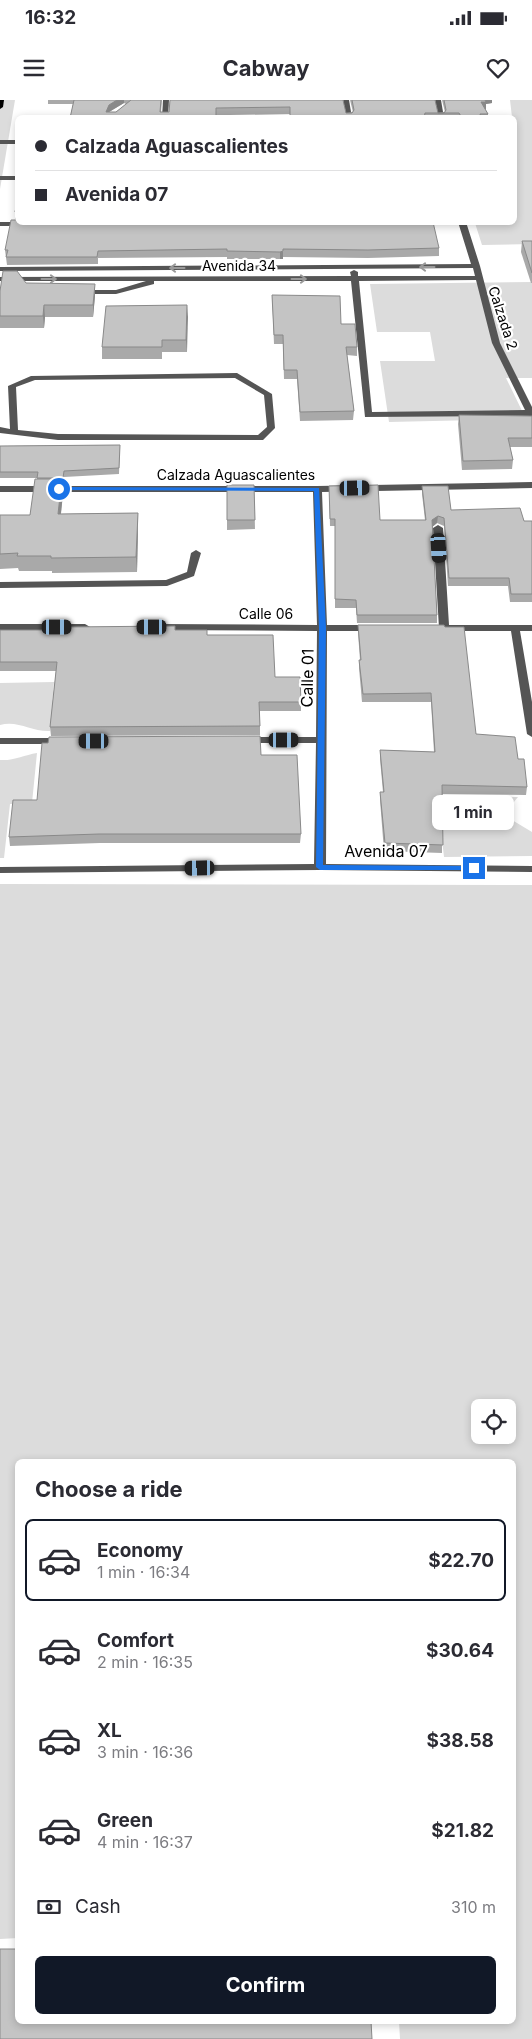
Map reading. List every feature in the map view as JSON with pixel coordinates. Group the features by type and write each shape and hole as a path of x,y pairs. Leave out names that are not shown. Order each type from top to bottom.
{"main road":[{"path":"0,107 1,100"}],"street":[{"path":"165,115 166,100"},
{"path":"346,100 348,115"},
{"path":"438,100 440,115"},
{"path":"0,142 15,142"},
{"path":"0,178 15,178"},
{"path":"0,224 15,224"},
{"name":"Calzada 2","path":"463,225 476,266 496,343 530,415"},
{"name":"Avenida 34","path":"0,269 476,266"},
{"path":"353,267 368,416 530,415"},
{"path":"122,279 124,268"},
{"name":"Avenida 34","path":"0,279 23,282 122,279 478,278"},
{"path":"68,292 116,292 130,290 160,279"},
{"path":"0,430 14,430 58,437 260,438 271,428 268,394 237,375 34,378 12,386 14,430"},
{"name":"Calzada Aguascalientes","path":"0,489 316,489 532,485"},
{"name":"Calle 01","path":"316,489 322,628 320,867"},
{"path":"438,528 439,628 532,628"},
{"path":"0,585 167,583 191,574 196,552"},
{"path":"0,626 98,627"},
{"name":"Calle 06","path":"146,627 388,628"},
{"path":"515,628 532,734"},
{"path":"234,740 321,740"},
{"path":"0,741 78,741"},
{"name":"Avenida 07","path":"0,870 320,867 532,869"}],"shaded area":[{"path":"0,100 15,100 0,189"},
{"path":"510,100 532,100 532,244 482,245 476,225 517,225 517,115 512,115"},
{"path":"532,282 532,378 506,378 526,419 389,422 380,361 435,361 430,332 377,332 370,284"},
{"path":"54,682 50,731 13,724 0,725 0,683"},
{"path":"37,753 32,803 10,804 4,858 0,858 0,760 14,759"},
{"path":"437,797 518,797 509,808 512,820 532,832 532,856 444,857"},
{"path":"0,884 532,885 532,2039 400,2039 399,2024 516,2024 516,1459 15,1459 15,1938 0,1939"}],"building":[{"path":"74,100 117,100 109,105 106,112 116,112 131,100 161,100 160,112 169,112 170,100 343,100 346,113 352,113 354,110 352,100 435,100 438,113 425,113 425,115 290,115 290,107 216,108 216,115 71,115"},
{"path":"444,100 485,100 486,102 481,102 488,114 460,115 459,113 444,113 446,110"},
{"path":"11,220 15,220 15,225 434,225 439,248 368,250 283,249 280,252 227,251 227,249 98,251 97,257 6,257 8,250 5,250"},
{"path":"522,241 532,241 532,273"},
{"path":"3,271 17,271 26,283 95,284 93,305 44,305 43,316 0,316 0,291"},
{"path":"272,295 340,296 341,324 355,324 357,347 346,347 354,411 300,412 297,370 284,370 283,335 274,335"},
{"path":"187,305 186,340 162,340 162,347 102,347 106,306"},
{"path":"459,415 532,416 532,438 508,438 513,460 463,461"},
{"path":"120,445 119,468 64,471 63,478 37,478 38,472 0,472 0,446"},
{"path":"35,479 62,479 58,514 138,513 136,557 51,558 51,556 17,556 18,553 0,554 0,515 30,515"},
{"path":"227,485 254,485 255,520 227,520"},
{"path":"378,485 380,520 426,520 422,486 448,486 451,510 520,508 524,521 532,521 532,594 511,594 509,578 449,578 444,518 438,516 432,520 437,615 357,615 356,600 335,599 335,519 330,519 329,486"},
{"path":"358,625 444,625 445,627 464,627 476,734 515,737 518,759 524,759 527,787 442,785 443,845 385,843 380,792 384,792 380,750 435,752 431,693 363,694 359,660 361,660"},
{"path":"175,626 175,630 207,630 207,635 273,635 275,677 300,677 301,702 259,702 260,726 50,727 57,662 0,662 0,630 64,630 64,627"},
{"path":"260,736 261,755 297,755 301,834 99,834 9,837 13,800 37,800 42,743 48,743 49,737"},
{"path":"0,1949 15,1949 15,2024 371,2024 372,2039 0,2039"}],"route":[{"path":"59,489 316,489 322,628 320,867 474,868"}]}
